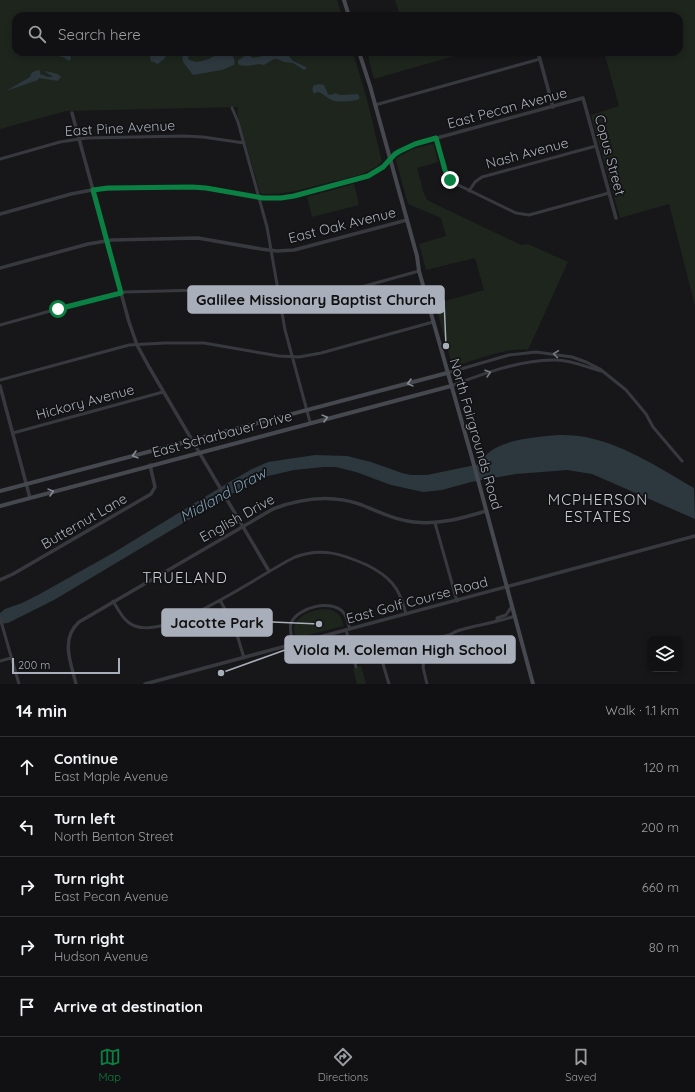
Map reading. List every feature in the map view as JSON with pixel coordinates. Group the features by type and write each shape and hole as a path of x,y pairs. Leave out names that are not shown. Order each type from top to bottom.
{"main road":[{"path":"344,0 348,12"},
{"name":"North Fairgrounds Road","path":"360,56 417,256 419,271 534,684"},
{"name":"East Scharbauer Drive","path":"0,491 447,373"},
{"name":"East Scharbauer Drive","path":"0,506 310,422 451,386"}],"street":[{"path":"539,56 554,107"},
{"path":"375,105 540,59"},
{"name":"East Pecan Avenue","path":"0,214 71,194 108,188 197,187 259,197 281,198 294,196 372,174 382,168 395,154 406,148 436,138 583,98"},
{"name":"Copus Street","path":"583,98 616,218"},
{"path":"232,108 244,143 259,197 292,357 310,422"},
{"path":"72,113 129,322 137,345 163,392 269,571"},
{"name":"East Pine Avenue","path":"0,159 60,142 79,139 184,136 244,143"},
{"path":"436,138 445,170 449,179 454,184 516,213 525,215 609,193"},
{"name":"Nash Avenue","path":"470,191 475,182 483,177 596,146"},
{"name":"East Oak Avenue","path":"0,268 88,244 107,241 198,238 271,250 286,251 303,248 406,220"},
{"path":"0,324 93,299 121,293 140,291 201,290 280,304 291,304 311,301 419,271"},
{"path":"0,380 116,348 137,345 204,343 292,357 316,354 433,322"},
{"path":"447,373 509,355 536,352 572,357 586,362 605,373 630,394 646,414 653,427 682,461"},
{"path":"451,386 470,378 502,369 534,362 556,360 572,362 605,373"},
{"path":"0,386 30,498"},
{"name":"Hickory Avenue","path":"13,433 163,392"},
{"name":"Butternut Lane","path":"0,580 13,574 151,494 155,486 150,465"},
{"name":"English Drive","path":"76,684 67,650 70,635 79,622 242,525 284,504 299,500 319,498 339,500 351,502 402,520 435,523 486,511"},
{"path":"435,523 457,601"},
{"name":"East Golf Course Road","path":"147,684 695,536"},
{"path":"113,601 126,621 134,626 147,629 188,618 287,561 305,554 322,552 344,556 376,569 394,585 400,596 406,614"},
{"path":"220,600 235,628 244,658"},
{"path":"293,644 290,631 292,622 299,614 310,608 321,605 338,608 344,614 356,667"},
{"path":"497,621 497,618 506,615 512,606"},
{"path":"354,661 515,616"},
{"path":"0,618 18,684"},
{"path":"427,684 423,667 424,661 453,651 449,635"},
{"path":"380,654 388,684"},
{"path":"0,660 11,658"}],"shaded area":[{"path":"0,0 337,0 341,12 12,12 12,56 354,56 368,103 382,162 364,173 305,189 272,194 260,193 237,113 238,107 66,111 0,129"},
{"path":"395,0 695,0 695,306 669,204 620,218 591,115 619,106 605,56 683,56 683,12 399,12"},
{"path":"368,56 454,56 374,79"},
{"path":"432,144 434,145 438,162 417,168 427,200 521,245 528,244 568,262 528,350 512,350 459,365 455,365 451,361 435,304 484,290 475,258 426,270 419,244 446,236 441,218 408,204 396,158 413,149"},
{"path":"354,184 359,205 312,217 307,197"},
{"path":"326,609 336,612 344,626 296,638 294,629 298,620 306,614 316,610"},
{"path":"361,666 366,684 357,684 353,669"}],"water":[{"path":"58,56 71,56 71,59 69,61"},
{"path":"150,56 166,56 158,64 151,61"},
{"path":"182,56 188,56 188,59 198,62 216,56 232,56 235,63 234,65 222,70 193,75 183,62"},
{"path":"244,56 250,56 253,58 263,56 289,56 293,61 306,67 306,69 304,70 293,63 284,62 277,59 274,59 264,65 257,64 245,66 238,64 238,60"},
{"path":"39,70 40,74 48,77 52,76 45,72 46,71 58,74 61,77 58,81 39,78 38,80 6,91 30,77 33,72"},
{"path":"314,85 324,85 328,94 330,95 336,93 340,95 358,94 360,98 344,102 334,101 317,92 314,94 312,90"},
{"name":"Midland Draw","path":"558,435 579,436 610,444 653,464 694,488 695,519 592,474 567,470 516,474 471,482 442,490 423,492 391,485 356,472 336,467 294,470 264,477 247,485 54,600 8,623 0,624 0,613 5,609 38,595 113,553 226,484 252,469 268,462 315,455 347,456 371,462 402,473 411,475 427,475 480,464 484,457 492,450 509,442"}],"place":[{"name":"Galilee Missionary Baptist Church","path":"446,346"},
{"name":"Jacotte Park","path":"319,624"},
{"name":"Viola M. Coleman High School","path":"221,673"}],"district":[{"name":"MCPHERSON ESTATES","path":"598,508"},
{"name":"TRUELAND","path":"185,578"}],"route":[{"path":"58,309 121,293 93,190 108,188 192,187 263,198 290,197 368,176 383,167 395,154 400,151 415,144 436,138 445,170 450,180"}]}
